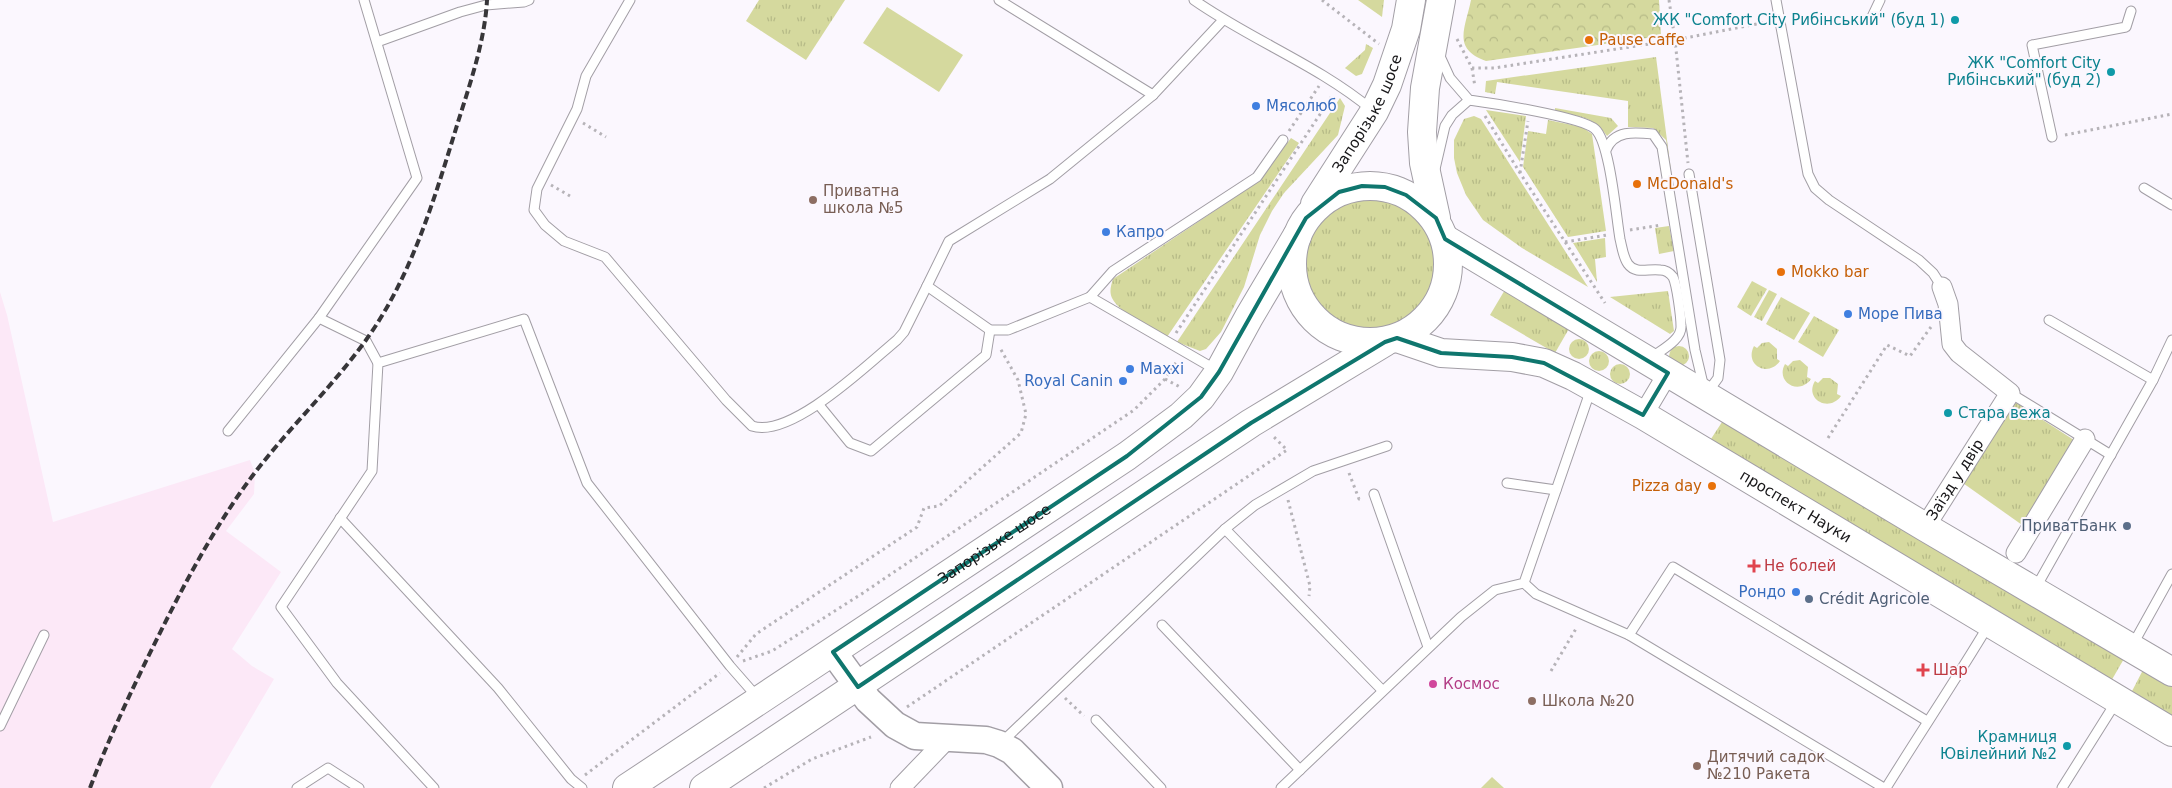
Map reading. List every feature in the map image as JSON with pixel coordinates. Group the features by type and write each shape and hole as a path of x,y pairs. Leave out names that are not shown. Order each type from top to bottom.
{"main road":[{"name":"Запорізьке шосе","path":"627,788 1127,456 1181,416 1201,397 1220,372 1249,317 1302,227 1374,112 1398,58 1406,30 1411,0"},
{"path":"704,788 1251,423 1391,340 1416,328 1430,315 1442,298 1448,279 1449,259 1429,190 1424,163 1422,132 1425,88 1443,40 1441,0"},
{"path":"1391,340 1360,343 1337,336 1316,322 1301,302 1293,279 1292,254 1302,227 1320,204 1339,192 1362,186 1384,187 1406,195 1440,229 1658,367 2033,592 2172,672"},
{"name":"проспект Науки","path":"1391,340 1441,353 1473,353 1526,359 1559,369 1643,415 2172,732"},
{"path":"833,652 868,700 895,725 915,736 986,740 1000,744 1012,751 1049,788"}],"street":[{"path":"1945,296 1952,344 1959,353 2010,393"},
{"path":"1643,415 1658,367"},
{"name":"Заїзд у двір","path":"1925,527 2010,393"},
{"path":"2016,553 2085,439"},
{"path":"900,788 949,737"}],"lane":[{"path":"228,431 319,318 417,178 364,0"},
{"path":"377,42 460,12 486,5 529,0"},
{"path":"630,0 586,76 573,117 537,190 534,210 544,225 564,241 605,257 726,400 752,426 771,426 800,416 819,405 897,340 949,242 1050,179 1153,95 1223,20"},
{"path":"999,0 1153,95"},
{"path":"1194,0 1223,20 1326,76 1374,112"},
{"path":"1776,0 1808,174 1816,188 1829,200 1919,260 1933,273 1945,296"},
{"path":"1871,18 1880,0"},
{"path":"2052,137 2032,45 2126,27 2131,11"},
{"path":"1443,40 1450,78 1473,101 1529,110 1586,123 1600,135 1606,150 1626,263 1639,271 1660,270 1667,272 1674,280 1682,328 1658,367"},
{"path":"1429,190 1445,126 1452,115 1473,101"},
{"path":"1606,150 1610,141 1615,136 1644,133 1653,134 1662,147 1695,350 1706,395"},
{"path":"927,286 990,330 1008,330 1090,297 1114,271 1258,177 1283,140"},
{"path":"1689,174 1720,360 1718,378 1706,395"},
{"path":"2144,188 2172,205"},
{"path":"1090,297 1220,372"},
{"path":"319,318 366,341 378,362 372,471 282,607 337,683 434,788"},
{"path":"378,362 524,319 587,483 730,666 760,701"},
{"path":"2049,320 2152,380"},
{"path":"819,405 850,443 871,451 986,354 990,330"},
{"path":"2033,592 2111,455 2172,340"},
{"path":"1524,583 1592,387"},
{"path":"2010,393 2111,455"},
{"path":"1000,744 1225,529 1255,505 1313,471 1387,446"},
{"path":"1507,483 1556,490"},
{"path":"1374,494 1428,647"},
{"path":"340,518 498,688 571,779 582,788"},
{"path":"1225,529 1382,690"},
{"path":"1630,635 1672,567 1927,720"},
{"path":"2131,648 2172,574"},
{"path":"1524,583 1536,594 1630,635 1885,788 1927,720 1947,694 1989,623"},
{"path":"1281,788 1461,617 1495,590 1524,583"},
{"path":"1162,625 1300,770"},
{"path":"0,726 44,635"},
{"path":"2062,788 2118,700"},
{"path":"1096,720 1161,788"},
{"path":"297,788 328,768 359,788"}],"path":[{"path":"1322,0 1379,44"},
{"path":"1669,0 1689,174"},
{"path":"1472,68 1494,68 1675,40 1779,20"},
{"path":"1443,40 1458,39 1472,68 1473,101 1605,303"},
{"path":"1283,140 1326,76"},
{"path":"1170,342 1340,85"},
{"path":"1520,173 1529,110"},
{"path":"2052,137 2172,114"},
{"path":"573,117 606,137"},
{"path":"542,180 570,196"},
{"path":"1828,438 1887,345 1910,356 1945,296"},
{"path":"584,776 730,666 756,634 916,527 924,508 939,506 1021,433 1026,414 1018,380 990,330"},
{"path":"730,666 772,651 863,594 1134,410 1165,379 1185,351"},
{"path":"1165,379 1180,387"},
{"path":"901,712 1287,450 1272,435"},
{"path":"1344,460 1359,499 1374,494"},
{"path":"1285,487 1310,586 1307,613"},
{"path":"1551,671 1585,614"},
{"path":"1058,690 1088,720 1096,720"},
{"path":"764,788 812,759 872,737"}],"highlighted area":[{"path":"1362,186 1385,187 1406,195 1436,218 1445,239 1668,373 1643,415 1544,363 1512,357 1441,353 1397,338 1385,342 1251,423 858,687 833,652 1127,456 1201,397 1219,372 1306,218 1339,192"}],"shaded area":[{"path":"0,292 7,315 53,522 250,460 255,473 254,494 226,531 281,572 232,649 252,666 274,679 210,788 0,788"}],"green space":[{"path":"759,0 845,0 806,60 746,21"},
{"path":"1358,0 1384,0 1382,17"},
{"path":"1471,0 1659,0 1661,36 1486,61 1475,56 1468,50 1465,44 1464,29"},
{"path":"887,7 963,55 939,92 863,43"},
{"path":"1366,44 1373,48 1362,74 1356,76 1345,68 1365,50"},
{"path":"1656,57 1672,178 1666,140 1653,128 1628,127 1628,101 1497,82 1495,94 1485,92 1486,81"},
{"path":"1340,98 1345,106 1338,135 1284,193 1272,211 1260,235 1244,287 1221,332 1206,349 1200,351 1177,342"},
{"path":"1555,108 1611,118 1618,126 1607,136 1590,120 1578,116 1555,113"},
{"path":"1486,110 1526,116 1520,162"},
{"path":"1474,116 1481,119 1588,287 1522,248 1483,220 1466,195 1457,173 1454,158 1454,140 1464,119"},
{"path":"1548,120 1582,127 1592,134 1606,231 1568,237 1523,167 1528,131 1546,134"},
{"path":"1291,138 1299,143 1167,337 1129,315 1116,304 1111,293 1113,279 1259,181"},
{"path":"1369,196 1395,202 1417,216 1431,238 1437,264 1431,290 1417,312 1395,326 1369,332 1343,326 1321,312 1307,290 1301,264 1307,238 1321,216 1343,202"},
{"path":"1669,226 1674,251 1659,254 1655,228"},
{"path":"1605,238 1606,257 1595,259 1597,282 1573,243"},
{"path":"1752,281 1767,289 1751,316 1737,307"},
{"path":"1506,288 1570,327 1555,353 1490,315"},
{"path":"1769,290 1777,294 1762,321 1754,317"},
{"path":"1668,291 1674,331 1670,334 1610,297"},
{"path":"1781,297 1810,313 1794,340 1766,324"},
{"path":"1814,316 1839,330 1823,357 1798,342"},
{"path":"1579,339 1586,342 1589,349 1586,356 1579,359 1572,356 1569,349 1572,342"},
{"path":"1769,342 1777,349 1777,359 1780,361 1775,366 1764,369 1755,364 1752,359 1752,353 1754,346 1757,348 1762,343"},
{"path":"1679,346 1686,349 1689,356 1686,363 1679,366 1672,363 1669,356 1672,349"},
{"path":"1599,351 1606,354 1609,361 1606,368 1599,371 1592,368 1589,361 1592,354"},
{"path":"1800,360 1808,367 1807,377 1811,379 1806,384 1800,386 1790,385 1783,376 1785,364 1788,366 1793,361"},
{"path":"1620,364 1627,367 1630,374 1627,381 1620,384 1613,381 1610,374 1613,367"},
{"path":"1823,378 1830,378 1838,384 1837,394 1841,396 1836,401 1825,403 1819,402 1815,398 1812,388 1815,381 1818,383"},
{"path":"2012,400 2077,442 2025,527 1960,481"},
{"path":"1724,419 2125,657 2110,683 1709,442"},
{"path":"2144,668 2172,684 2172,719 2130,695"},
{"path":"1492,777 1504,788 1481,788"}],"railway":[{"path":"90,788 117,722 148,657 214,533 240,493 270,453 351,360 366,340 397,289 421,235 467,93 483,31 487,0"}],"place":[{"name":"ЖК \"Comfort City Рибінський\" (буд 1)","path":"1955,20"},
{"name":"Pause caffe","path":"1589,40"},
{"name":"ЖК \"Comfort City Рибінський\" (буд 2)","path":"2111,72"},
{"name":"Мясолюб","path":"1256,106"},
{"name":"McDonald's","path":"1637,184"},
{"name":"Приватна школа №5","path":"813,200"},
{"name":"Капро","path":"1106,232"},
{"name":"Mokko bar","path":"1781,272"},
{"name":"Море Пива","path":"1848,314"},
{"name":"Maxxi","path":"1130,369"},
{"name":"Royal Canin","path":"1123,381"},
{"name":"Стара вежа","path":"1948,413"},
{"name":"Pizza day","path":"1712,486"},
{"name":"ПриватБанк","path":"2127,526"},
{"name":"Не болей","path":"1754,566"},
{"name":"Рондо","path":"1796,592"},
{"name":"Crédit Agricole","path":"1809,599"},
{"name":"Шар","path":"1923,670"},
{"name":"Космос","path":"1433,684"},
{"name":"Школа №20","path":"1532,701"},
{"name":"Крамниця Ювілейний №2","path":"2067,746"},
{"name":"Дитячий садок №210 Ракета","path":"1697,766"}]}
